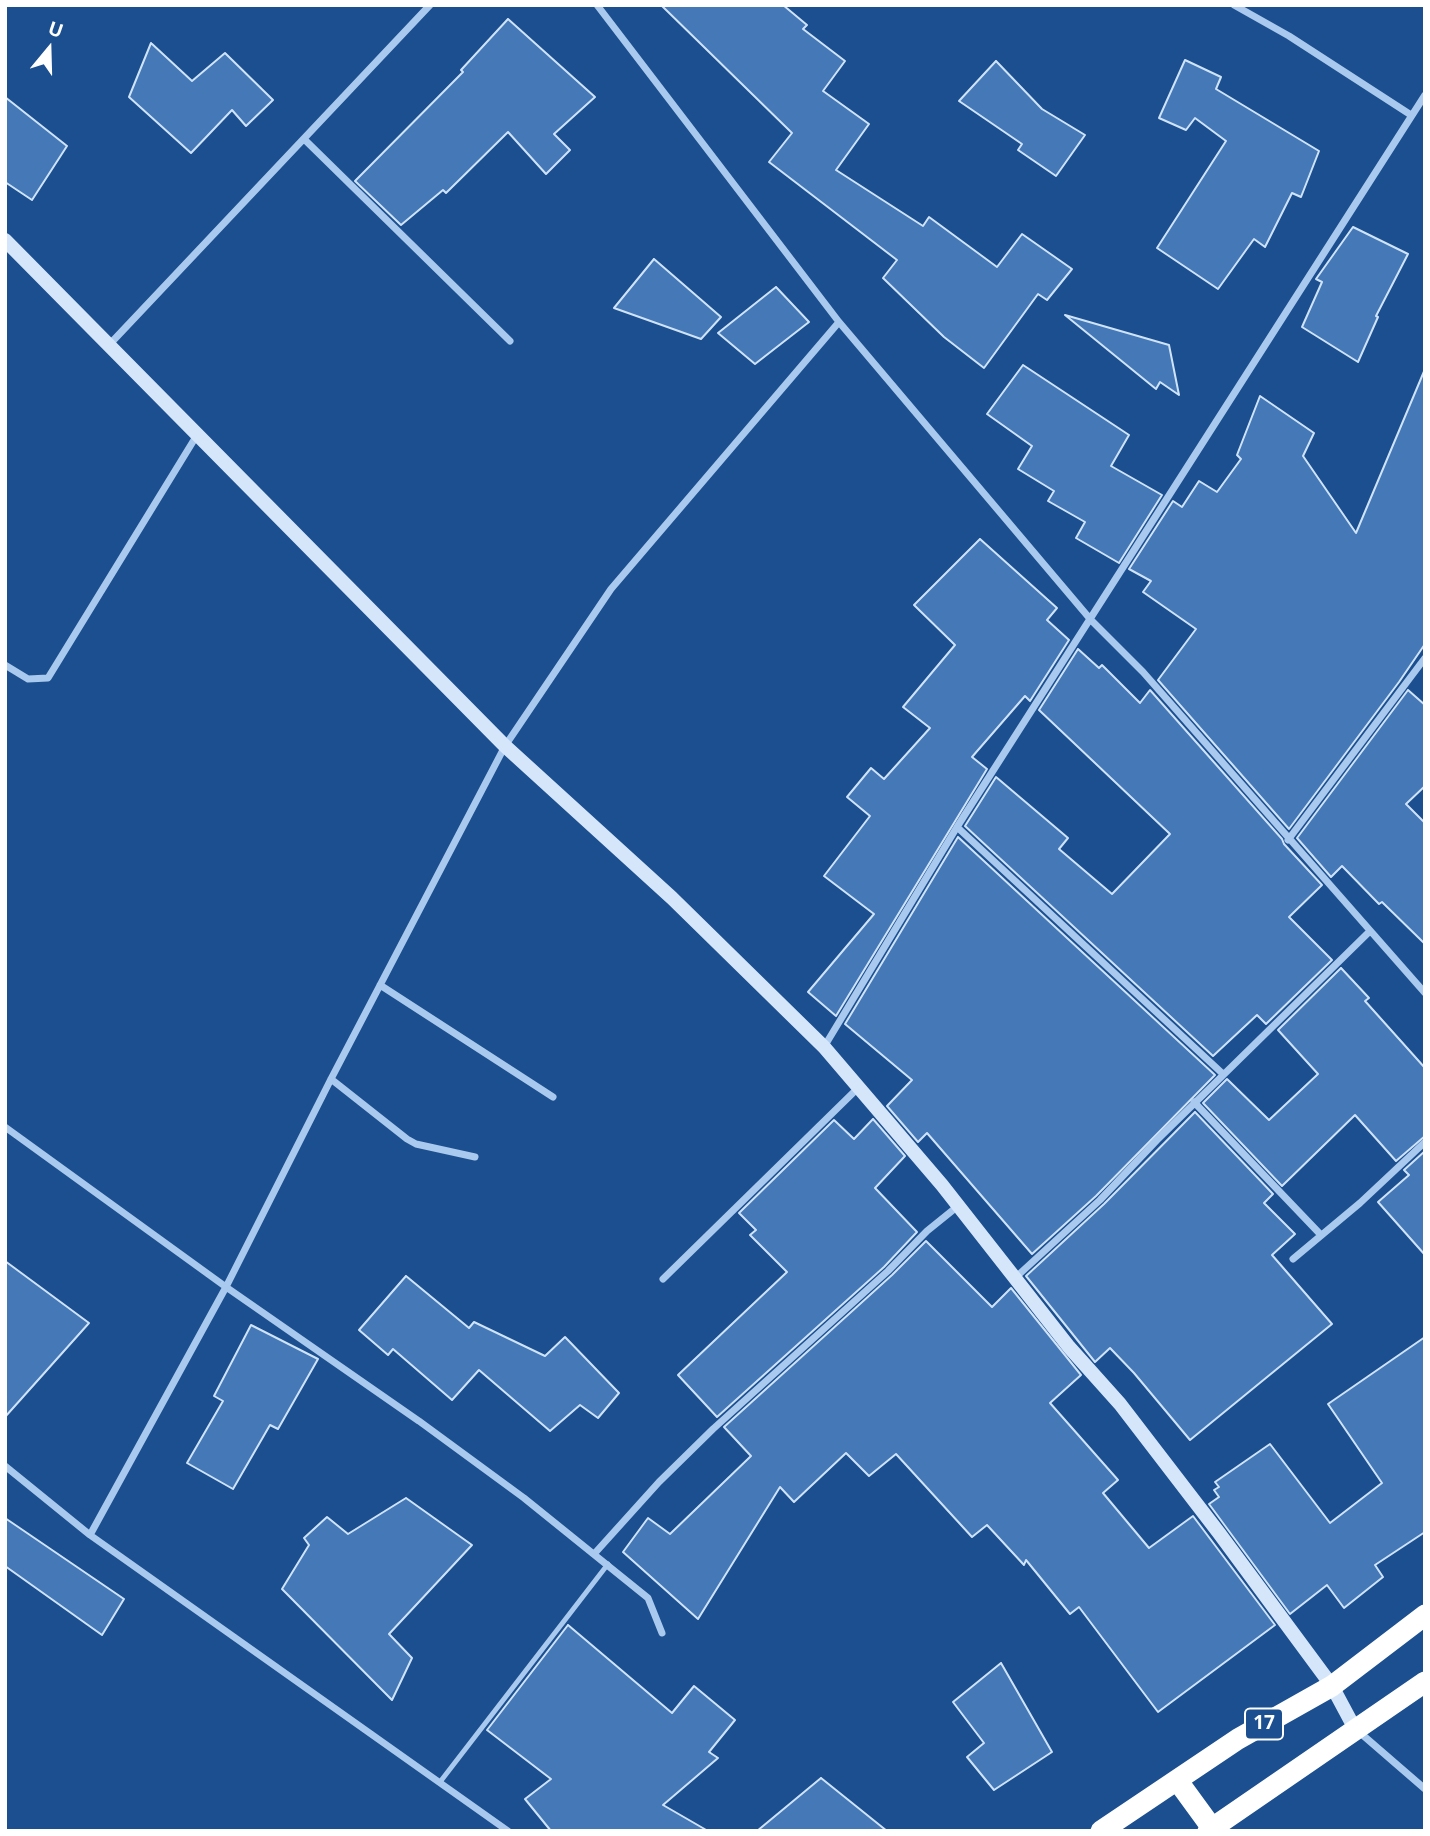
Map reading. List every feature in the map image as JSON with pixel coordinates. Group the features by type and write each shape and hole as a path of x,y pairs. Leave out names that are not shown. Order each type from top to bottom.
{"highway":[{"name":"17","path":"1101,1831 1238,1738 1332,1686 1425,1615"},
{"path":"1177,1780 1210,1829 1425,1682"}],"street":[{"path":"109,345 430,5"},
{"path":"597,5 839,322 1091,620 1143,672 1425,993"},
{"path":"1234,5 1289,36 1411,115"},
{"path":"824,1047 957,827 1425,95"},
{"path":"304,139 510,341"},
{"path":"5,240 505,746 672,898 824,1047 959,1206 1069,1347 1120,1404 1220,1533 1332,1686 1355,1729 1425,1789"},
{"path":"90,1535 226,1287 505,746 611,589 839,322"},
{"path":"5,665 28,679 48,678 197,435"},
{"path":"1288,840 1425,657"},
{"path":"957,827 1223,1074"},
{"path":"1014,1279 1100,1200 1194,1102 1369,932"},
{"path":"380,985 553,1097"},
{"path":"331,1079 416,1144 475,1157"},
{"path":"663,1279 859,1087"},
{"path":"1194,1102 1321,1235"},
{"path":"5,1127 226,1287 419,1421 595,1553 648,1598 662,1633"},
{"path":"1293,1259 1360,1203 1425,1142"},
{"path":"595,1553 659,1482 712,1429 888,1271 927,1231 959,1206"},
{"path":"5,1466 90,1535 508,1831"}],"lane":[{"path":"440,1783 608,1564"}],"building":[{"path":"661,5 783,5 807,25 803,29 845,61 823,91 869,124 836,170 923,226 929,217 997,267 1022,234 1072,269 1047,300 1038,294 984,368 944,337 883,278 897,260 769,162 792,133"},
{"path":"508,19 595,97 554,134 570,150 546,174 508,132 446,193 443,190 401,225 355,181 463,72 461,70"},
{"path":"151,43 192,81 225,53 273,100 246,126 232,110 191,153 129,97"},
{"path":"1185,60 1221,77 1216,89 1319,151 1301,197 1292,193 1265,247 1254,239 1218,289 1157,248 1226,141 1195,118 1186,130 1159,118"},
{"path":"996,61 1042,109 1085,135 1056,176 1018,150 1022,144 959,101"},
{"path":"5,97 67,146 32,200 5,182"},
{"path":"1353,227 1408,254 1376,316 1378,317 1358,362 1302,327 1322,282 1316,279"},
{"path":"654,259 721,317 701,339 614,308"},
{"path":"776,287 809,322 755,364 718,333"},
{"path":"1065,315 1169,345 1179,395 1160,382 1156,389"},
{"path":"1023,365 1129,435 1111,466 1162,495 1119,563 1076,538 1085,522 1048,501 1054,491 1018,469 1032,446 987,414"},
{"path":"1425,369 1425,644 1289,829 1158,680 1196,629 1143,592 1151,581 1129,569 1173,501 1182,507 1199,481 1217,492 1241,459 1237,455 1260,396 1314,433 1303,456 1356,533"},
{"path":"980,539 1057,608 1047,620 1069,640 1030,701 1025,696 972,757 987,769 836,1016 808,992 874,914 824,876 870,816 847,797 871,768 884,779 930,728 903,707 955,645 914,605"},
{"path":"1078,649 1099,668 1102,665 1140,703 1150,690 1322,885 1289,917 1332,960 1266,1024 1257,1015 1213,1056 965,826 996,777 1068,838 1059,849 1112,894 1170,834 1039,710"},
{"path":"1408,690 1425,705 1425,786 1406,804 1425,823 1425,944 1382,902 1379,904 1342,866 1331,877 1297,838"},
{"path":"958,837 1215,1075 1096,1196 1032,1254 927,1133 918,1142 887,1106 912,1080 845,1024"},
{"path":"1341,968 1369,998 1365,1001 1425,1068 1425,1136 1396,1161 1355,1115 1282,1186 1203,1103 1227,1079 1269,1120 1318,1074 1278,1030"},
{"path":"1195,1112 1273,1194 1264,1203 1295,1234 1272,1255 1332,1324 1190,1440 1110,1348 1095,1362 1026,1276 1104,1204"},
{"path":"873,1119 905,1156 875,1188 917,1232 884,1267 717,1417 678,1375 787,1272 750,1235 756,1230 739,1213 834,1120 854,1139"},
{"path":"1425,1151 1425,1255 1378,1202 1409,1175 1404,1170"},
{"path":"926,1241 992,1307 1011,1288 1081,1375 1050,1403 1118,1480 1103,1493 1149,1548 1193,1516 1275,1625 1158,1712 1079,1607 1070,1614 1026,1560 1024,1565 987,1525 972,1537 896,1454 869,1476 846,1453 794,1502 780,1487 698,1619 623,1552 648,1518 670,1534 751,1456 724,1427"},
{"path":"5,1261 89,1323 5,1417"},
{"path":"406,1276 469,1328 474,1322 545,1356 565,1337 619,1393 598,1418 580,1405 550,1431 479,1370 452,1400 393,1349 388,1355 359,1330"},
{"path":"251,1325 318,1359 278,1429 270,1425 233,1489 187,1463 223,1401 214,1396"},
{"path":"1425,1337 1425,1532 1375,1565 1383,1577 1344,1608 1327,1585 1290,1614 1209,1504 1219,1497 1214,1490 1219,1487 1215,1482 1270,1444 1330,1523 1382,1483 1328,1404"},
{"path":"406,1498 472,1545 389,1634 412,1658 392,1700 282,1589 309,1545 304,1538 327,1517 348,1534"},
{"path":"5,1518 124,1599 102,1635 5,1566"},
{"path":"568,1625 672,1713 694,1686 735,1720 709,1752 718,1758 663,1805 708,1831 551,1831 525,1799 551,1779 487,1730"},
{"path":"1001,1663 1052,1752 994,1790 967,1757 984,1743 953,1702"},
{"path":"821,1778 887,1831 757,1831"}]}
